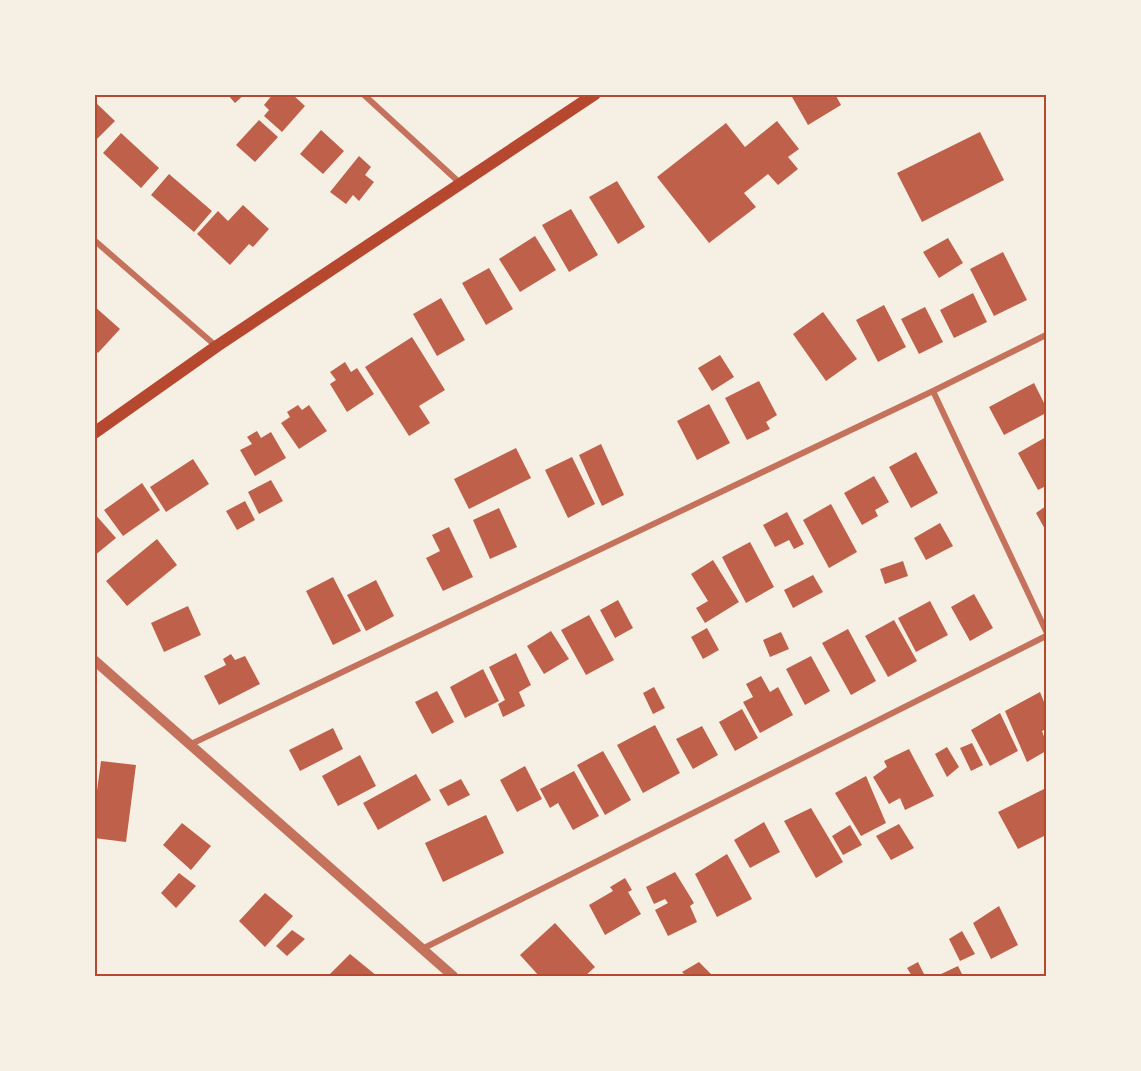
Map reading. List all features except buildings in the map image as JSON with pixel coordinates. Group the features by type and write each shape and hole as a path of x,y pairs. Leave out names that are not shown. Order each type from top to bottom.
{"main road":[{"path":"94,433 217,346 595,94"}],"street":[{"path":"363,94 460,183"},
{"path":"94,240 217,346"},
{"path":"189,745 1047,335"},
{"path":"933,391 1047,632"},
{"path":"422,949 1047,636"},
{"path":"94,660 453,976"}]}
